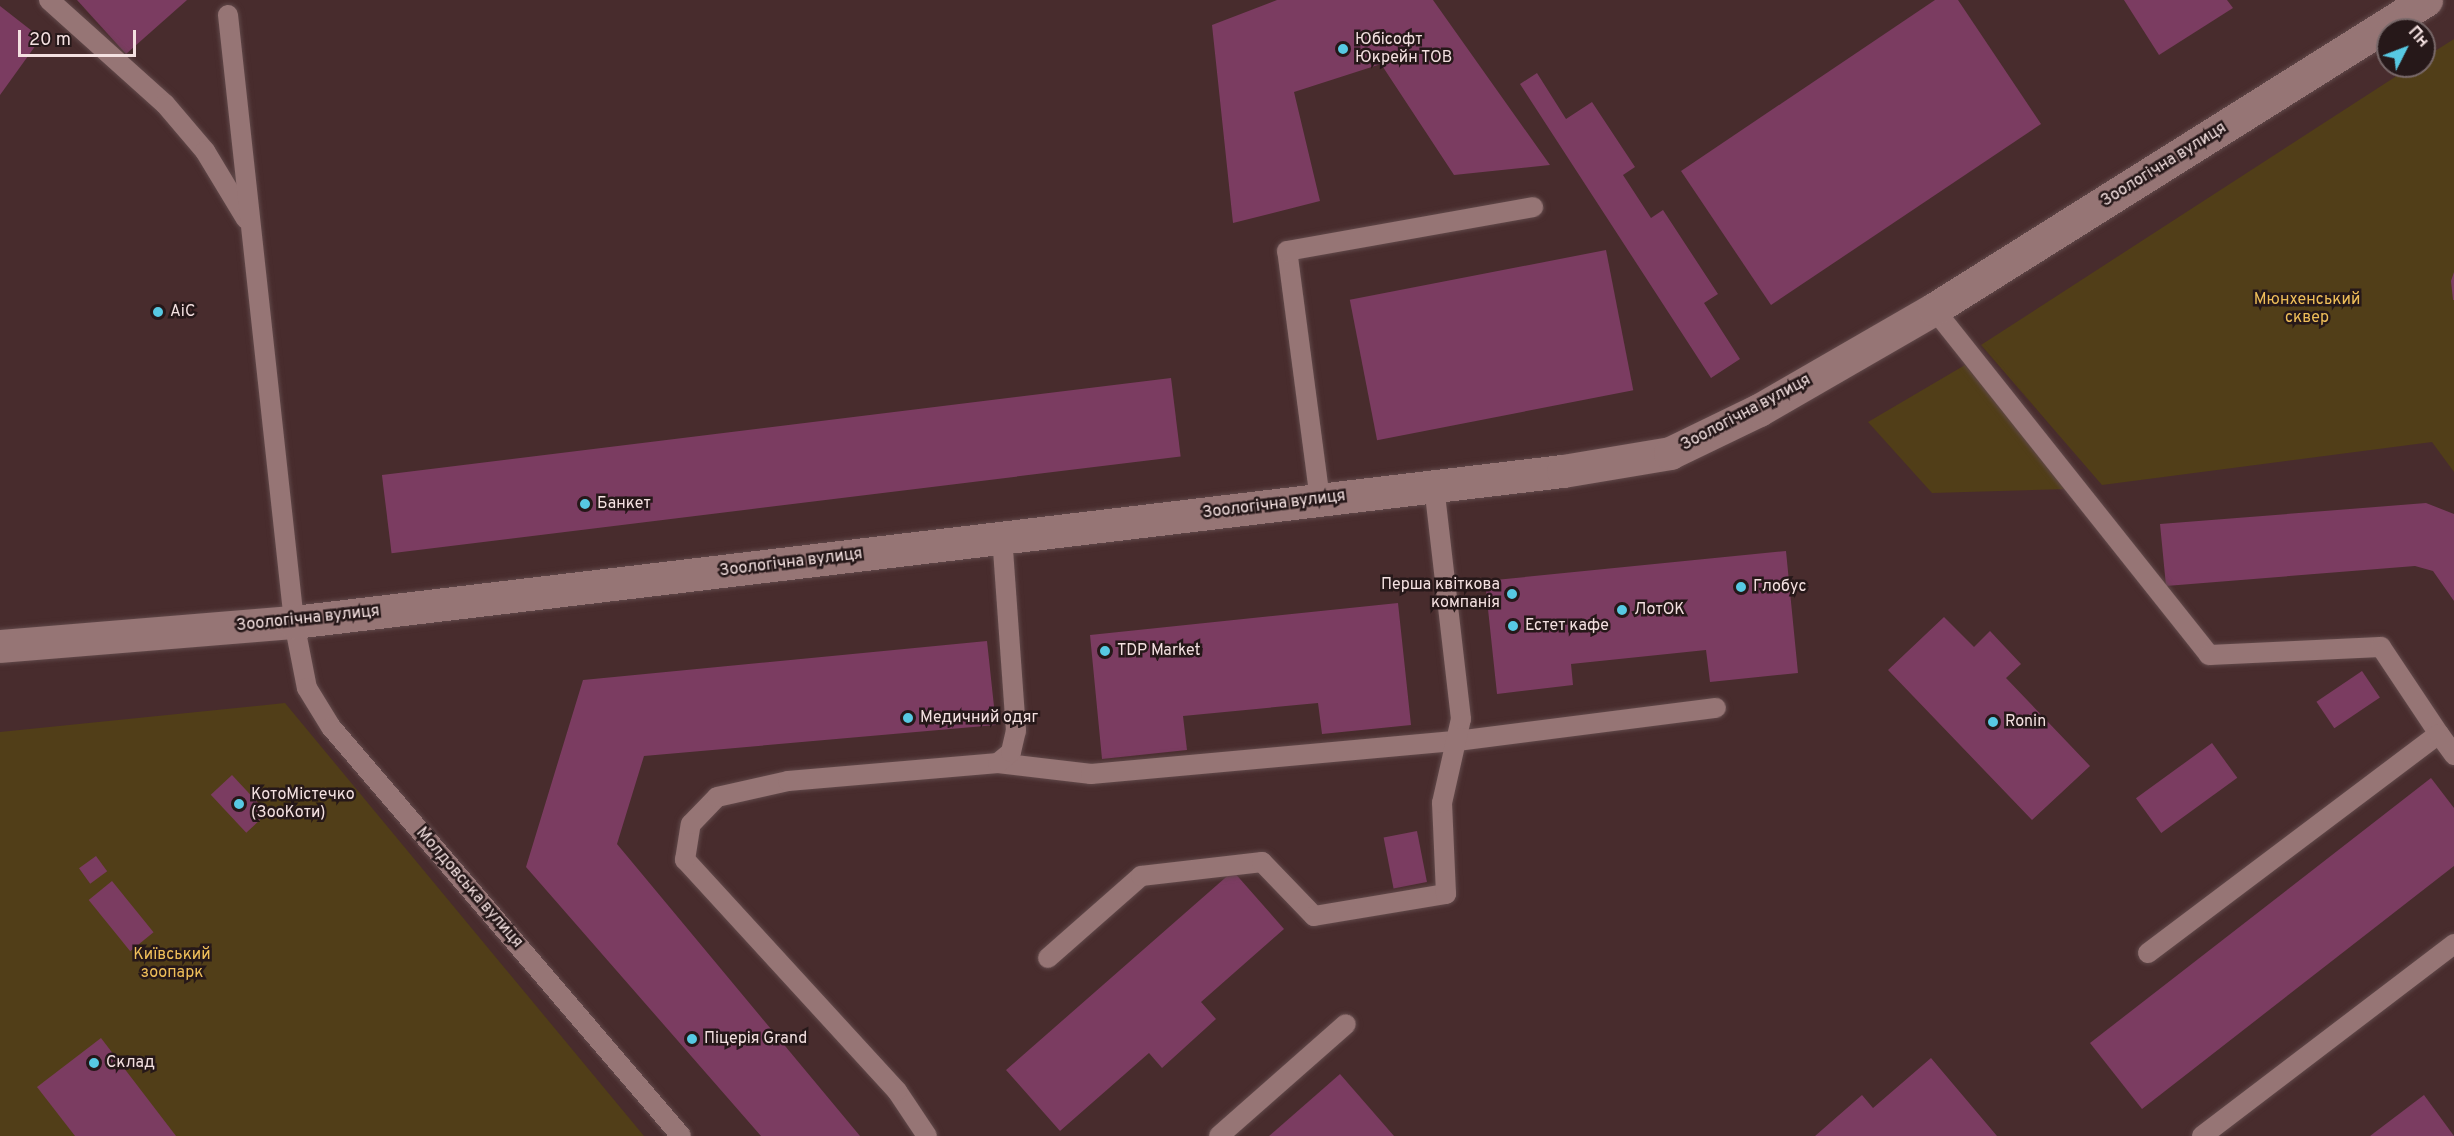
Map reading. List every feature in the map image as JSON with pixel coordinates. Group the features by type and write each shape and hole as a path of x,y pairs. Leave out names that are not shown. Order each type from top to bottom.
{"street":[{"name":"Зоологічна вулиця","path":"0,646 294,622 1434,486 1670,453 1759,410 1934,309 2426,0"}],"lane":[{"path":"49,0 165,104 205,151 251,229"},
{"name":"Молдовська вулиця","path":"228,15 294,622 307,688 331,727 681,1136"},
{"path":"1320,500 1287,250 1533,207"},
{"path":"1934,309 2209,655 2381,647 2454,754"},
{"path":"1048,958 1141,876 1262,862 1314,916 1446,894 1442,803 1461,719 1434,486"},
{"path":"998,763 1011,752 1016,731 1002,538"},
{"path":"927,1136 897,1091 685,860 691,824 717,797 788,781 998,763 1091,774 1457,741 1716,708"},
{"path":"2148,954 2439,734"},
{"path":"2202,1136 2454,944"},
{"path":"1219,1136 1346,1024"}],"green space":[{"name":"Мюнхенський сквер","path":"2454,39 2454,472 2432,442 2102,485 1981,345 2393,78 2436,78 2436,50"},
{"path":"1965,365 2068,489 1932,493 1868,422"},
{"name":"Київський зоопарк","path":"285,703 644,1136 0,1136 0,732"}],"building":[{"path":"77,0 187,0 126,54"},
{"path":"1277,0 1433,0 1550,165 1454,175 1381,64 1294,92 1320,201 1233,223 1212,25"},
{"path":"1935,0 1958,0 2041,124 1771,305 1681,171"},
{"path":"2124,0 2227,0 2233,8 2159,55"},
{"path":"0,6 41,38 0,95"},
{"path":"1537,73 1566,119 1592,102 1635,167 1623,175 1651,218 1663,210 1718,294 1704,303 1740,359 1711,378 1520,84"},
{"path":"1606,250 1633,390 1377,440 1350,300"},
{"path":"2454,272 2454,300 2453,300 2451,281"},
{"path":"1171,378 1181,456 392,553 382,475"},
{"path":"2426,503 2454,514 2454,601 2433,571 2415,566 2166,586 2160,524"},
{"path":"1786,551 1798,673 1710,682 1706,650 1571,664 1573,685 1497,694 1485,581"},
{"path":"1398,603 1411,725 1322,734 1318,703 1183,716 1187,750 1102,759 1090,635"},
{"name":"Ronin","path":"1944,617 1974,647 1990,631 2021,664 2006,678 2090,766 2032,820 1888,670"},
{"path":"987,641 996,725 644,756 617,844 860,1136 761,1136 526,867 583,680"},
{"path":"2362,671 2380,698 2334,728 2316,702"},
{"path":"2212,743 2237,778 2161,833 2136,798"},
{"name":"КотоМістечко (ЗооКоти)","path":"232,775 267,813 246,833 211,795"},
{"path":"2431,778 2454,808 2454,866 2142,1109 2090,1043"},
{"path":"1417,831 1427,882 1394,889 1384,837"},
{"path":"96,856 107,871 90,884 79,868"},
{"path":"1233,871 1284,929 1201,1002 1216,1019 1162,1068 1149,1053 1060,1131 1006,1070"},
{"path":"112,881 154,932 130,951 89,900"},
{"name":"Склад","path":"101,1038 176,1136 75,1136 37,1087"},
{"path":"1931,1058 1997,1136 1815,1136 1862,1095 1873,1108"},
{"path":"1340,1074 1394,1136 1269,1136"},
{"path":"2424,1095 2454,1136 2370,1136"}],"place":[{"name":"Юбісофт Юкрейн ТОВ","path":"1343,49"},
{"name":"АіС","path":"158,312"},
{"name":"Банкет","path":"585,504"},
{"name":"Глобус","path":"1741,587"},
{"name":"Перша квіткова компанія","path":"1512,594"},
{"name":"ЛотОК","path":"1622,610"},
{"name":"Естет кафе","path":"1513,626"},
{"name":"TDP Market","path":"1105,651"},
{"name":"Медичний одяг","path":"908,718"},
{"name":"Ronin","path":"1993,722"},
{"name":"КотоМістечко (ЗооКоти)","path":"239,804"},
{"name":"Піцерія Grand","path":"692,1039"},
{"name":"Склад","path":"94,1063"}]}
